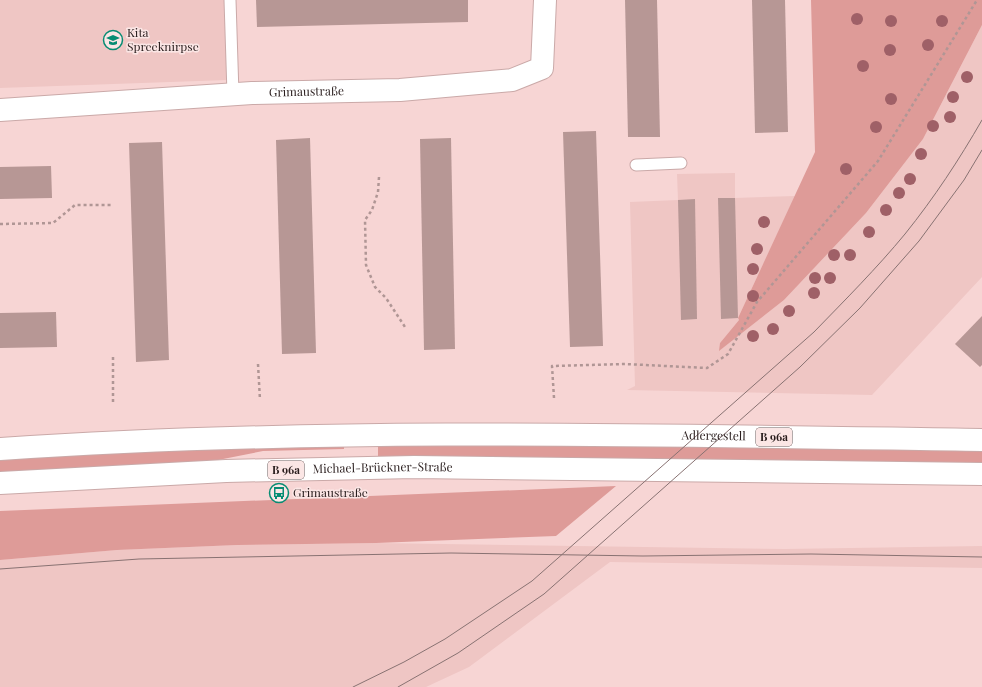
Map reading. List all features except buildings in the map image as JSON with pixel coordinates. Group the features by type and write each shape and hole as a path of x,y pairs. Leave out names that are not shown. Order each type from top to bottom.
{"main road":[{"name":"Grimaustraße","path":"0,110 233,94 400,90 512,80 542,68 545,0"},
{"name":"Adlergestell","path":"361,434 566,434 982,440"},
{"name":"B 96a","path":"0,449 147,440 361,434"},
{"path":"226,471 262,456 359,453 361,434"},
{"name":"Michael-Brückner-Straße","path":"0,483 226,471 414,467 982,474"}],"lane":[{"path":"230,0 233,94"},
{"path":"636,165 681,163"}],"path":[{"path":"554,398 552,366 625,364 707,368 728,354 757,302 878,161 977,0"},
{"path":"379,177 378,192 372,210 365,220 366,265 375,287 386,298 405,327"},
{"path":"0,224 53,223 75,205 112,205"},
{"path":"113,357 113,404"},
{"path":"258,364 260,400"}],"shaded area":[{"name":"Kita Spreeknirpse","path":"0,0 225,0 227,80 0,88"},
{"path":"811,0 982,0 982,25 923,139 866,213 784,300 719,351 720,343 739,320 738,318 815,152"},
{"path":"982,25 982,277 872,395 627,390 635,386 630,202 678,200 677,174 735,173 735,198 795,196 738,318 739,320 720,343 720,350 784,300 866,213 923,139"},
{"path":"479,443 982,450 982,464 378,458 378,444"},
{"path":"344,444 344,449 263,451 218,460 0,474 0,458"},
{"path":"616,486 556,536 376,543 237,545 117,550 0,560 0,511"},
{"path":"376,543 785,549 982,546 982,568 610,562 469,667 426,687 0,687 0,560 117,550 237,545"}],"tram line":[{"path":"353,687 404,662 445,639 532,581 814,332 872,272 905,234 946,178 982,120"},
{"path":"398,687 458,653 544,594 800,367 860,308 919,241 964,180 982,150"},
{"path":"0,569 139,559 451,553 643,556 811,554 982,557"}],"place":[{"name":"Kita Spreeknirpse","path":"113,40"},
{"name":"Grimaustraße","path":"279,493"}]}
